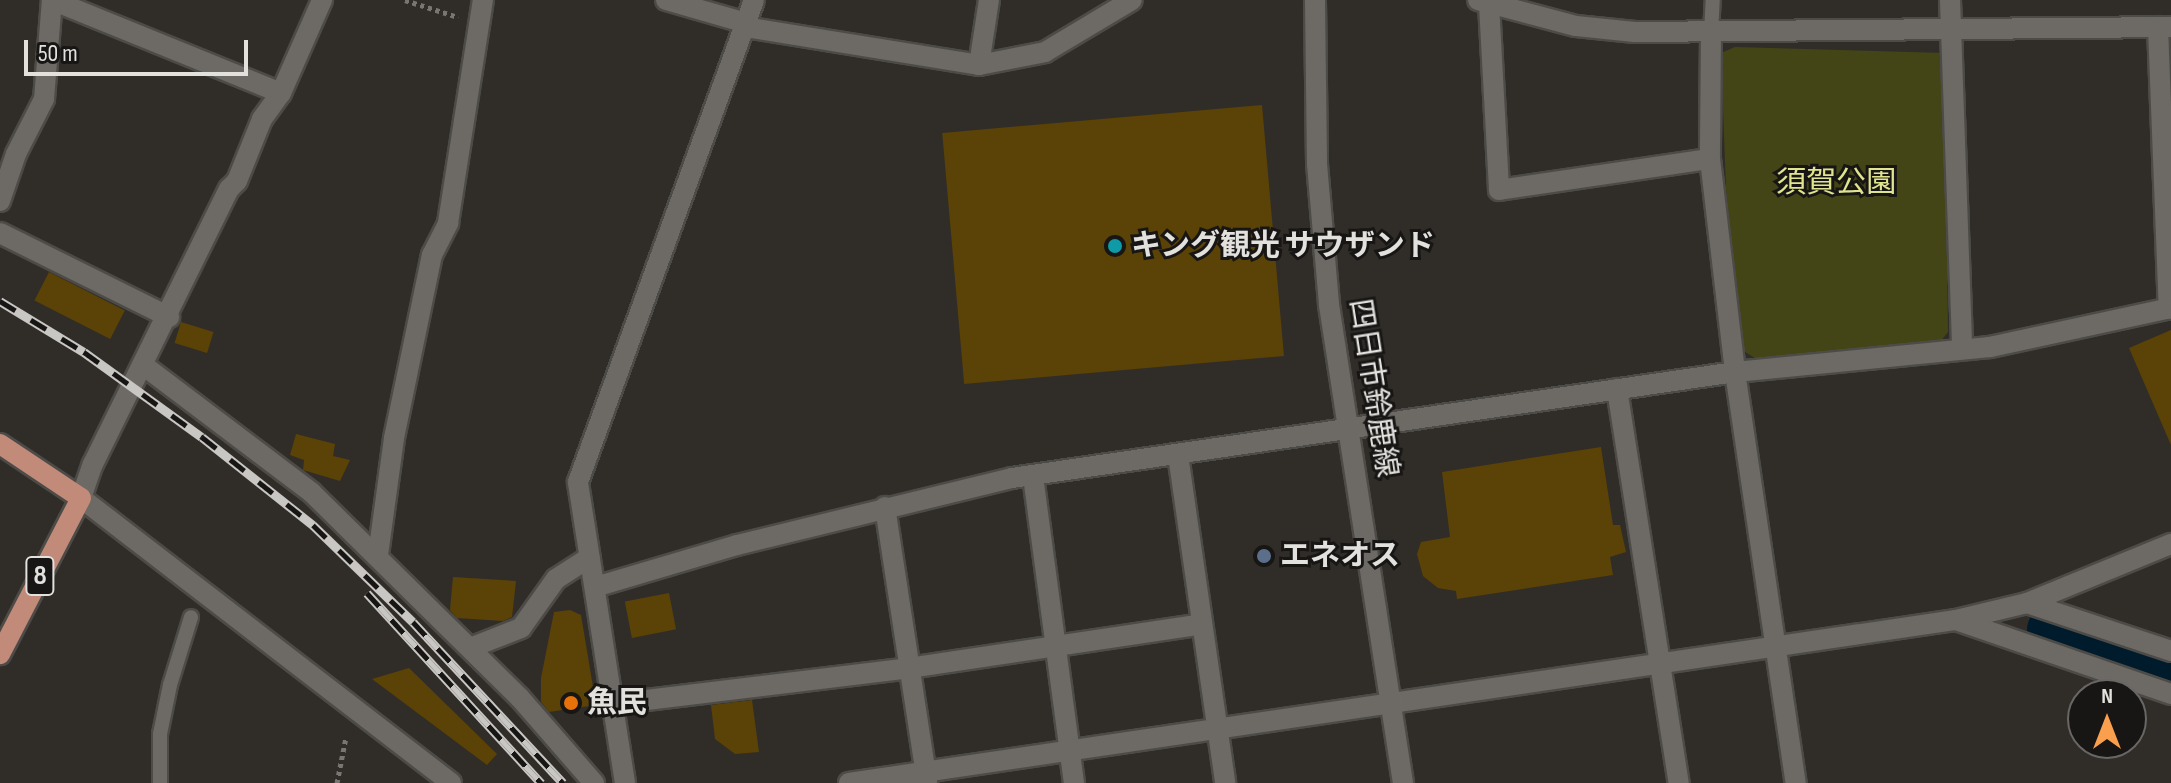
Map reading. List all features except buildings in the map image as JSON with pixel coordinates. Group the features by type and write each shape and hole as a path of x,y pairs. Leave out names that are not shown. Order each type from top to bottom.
{"main road":[{"path":"0,444 81,498"},
{"name":"8","path":"0,654 81,498"}],"street":[{"path":"0,201 16,154 44,99 52,0 281,93"},
{"path":"322,0 281,93 262,119 237,181 229,189 169,317 93,464 81,498 451,783"},
{"path":"378,555 394,438 432,255 448,223 483,0"},
{"path":"668,0 745,25 979,65 1045,52 1132,0"},
{"path":"625,783 578,482 754,0"},
{"path":"979,65 989,0"},
{"name":"四日市鈴鹿線","path":"1315,0 1315,101 1323,244 1403,783"},
{"path":"1950,0 1962,348"},
{"path":"595,587 885,507 1033,476 1735,372 1990,347 2170,308 2165,27 1711,33 1576,26 1483,2 1499,190 1710,159"},
{"path":"1711,33 1710,159 1735,372 1796,783"},
{"path":"0,233 169,317"},
{"path":"143,365 269,458 378,555 520,698 594,783"},
{"path":"1617,389 1679,783"},
{"path":"1178,455 1225,783"},
{"path":"1033,476 1074,783"},
{"path":"885,507 926,777"},
{"path":"849,783 926,777 1069,751 1956,620 2027,603 2171,544"},
{"path":"470,648 521,628 556,579 590,557"},
{"path":"2027,603 2171,651"},
{"path":"1956,620 2171,694"},
{"path":"613,704 909,668 1202,624"}],"lane":[{"path":"1711,33 1713,0"},
{"path":"160,783 160,734 170,685 191,617"}],"path":[{"path":"405,0 478,24"},
{"path":"337,783 346,737"}],"green space":[{"name":"須賀公園","path":"1735,47 1944,53 1948,332 1940,342 1758,360 1742,350 1726,189 1721,53"}],"waterway":[{"path":"2054,630 2171,670"}],"railway":[{"path":"0,301 84,352 202,437 313,525 413,622 563,783"},
{"path":"367,593 541,783"}],"place":[{"name":"キング観光 サウザンド","path":"1115,246"},
{"name":"エネオス","path":"1264,556"},
{"name":"魚民","path":"571,703"}]}
